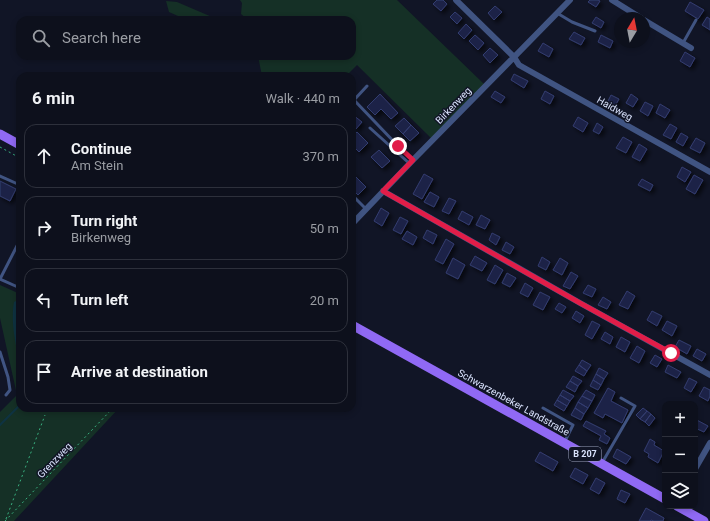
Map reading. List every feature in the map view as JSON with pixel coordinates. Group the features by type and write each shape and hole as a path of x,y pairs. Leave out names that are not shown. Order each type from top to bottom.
{"main road":[{"path":"1,135 16,143"},
{"name":"Schwarzenbeker Landstraße","path":"356,327 662,497"},
{"path":"682,509 704,521"}],"street":[{"name":"Haidweg","path":"456,0 514,57 519,65 710,172"},
{"name":"Birkenweg","path":"356,220 570,0"},
{"path":"612,0 631,12"},
{"path":"650,24 691,48"},
{"path":"383,191 573,300 710,375"},
{"path":"698,462 710,443"}],"lane":[{"path":"557,13 572,22 595,31"},
{"path":"683,43 696,20"},
{"path":"356,98 367,86"},
{"path":"356,102 412,162"},
{"path":"370,128 412,162"},
{"path":"0,176 16,183"},
{"path":"356,199 366,210"},
{"path":"16,248 0,279 16,286"},
{"path":"0,352 10,390 6,394"},
{"path":"602,464 635,406 621,398"},
{"path":"543,408 573,425 564,443"}],"path":[{"path":"0,147 16,156"},
{"name":"Grenzweg","path":"5,520 109,412"},
{"path":"5,520 45,415"}],"green space":[{"path":"240,0 397,0 484,84 431,138 357,65 350,72 261,72 259,60 356,60 356,16 243,16 241,14 242,3"},
{"path":"166,1 177,2 210,16 178,16 169,12"},
{"path":"0,285 16,292 16,390 0,318"},
{"path":"16,396 16,412 115,412 14,521 0,521 0,412"}],"water":[{"path":"16,301 16,345 13,320 14,302"}],"building":[{"path":"437,0 443,0 447,4 441,11 433,4"},
{"path":"590,0 600,1 596,7 588,2"},
{"path":"690,2 704,10 698,19 685,11"},
{"path":"495,6 502,12 494,20 488,13"},
{"path":"455,12 462,18 457,24 450,17"},
{"path":"596,17 604,22 601,28 592,23"},
{"path":"707,17 710,19 710,30 702,25"},
{"path":"466,24 472,30 464,39 458,33"},
{"path":"574,32 585,38 581,45 569,39"},
{"path":"475,35 484,43 478,50 469,41"},
{"path":"601,35 613,41 610,48 598,42"},
{"path":"543,43 553,49 549,57 538,51"},
{"path":"490,48 498,55 490,63 483,55"},
{"path":"685,52 695,58 690,67 680,61"},
{"path":"514,74 528,81 524,88 511,80"},
{"path":"495,91 505,97 501,103 491,97"},
{"path":"545,91 554,96 550,104 541,99"},
{"path":"380,94 398,113 391,119 381,109 375,115 367,107"},
{"path":"631,94 638,99 633,107 626,103"},
{"path":"611,95 619,99 614,108 607,103"},
{"path":"645,102 653,106 648,116 640,111"},
{"path":"660,104 670,110 665,118 656,113"},
{"path":"356,117 362,122 356,129"},
{"path":"578,117 588,123 583,132 573,126"},
{"path":"404,118 411,125 403,134 395,126"},
{"path":"597,123 603,127 599,134 593,131"},
{"path":"670,124 677,128 671,139 663,135"},
{"path":"411,125 419,133 410,141 403,134"},
{"path":"357,132 368,143 359,152 356,149"},
{"path":"681,133 688,137 683,146 676,142"},
{"path":"623,137 632,142 626,153 616,148"},
{"path":"696,138 705,143 700,153 690,148"},
{"path":"639,144 647,149 640,161 632,157"},
{"path":"379,150 390,161 382,168 371,157"},
{"path":"682,167 691,172 685,182 677,177"},
{"path":"424,174 433,179 422,199 413,194"},
{"path":"694,175 703,180 695,194 686,189"},
{"path":"356,177 366,187 358,195 356,193"},
{"path":"642,179 653,185 650,191 638,185"},
{"path":"0,181 16,189 10,201 0,196"},
{"path":"430,192 439,197 434,207 424,202"},
{"path":"449,198 456,201 449,214 442,211"},
{"path":"381,208 389,213 382,226 374,221"},
{"path":"462,211 473,217 469,225 458,219"},
{"path":"481,215 490,220 485,229 476,225"},
{"path":"400,217 408,221 401,234 393,230"},
{"path":"427,230 437,235 433,244 423,238"},
{"path":"407,231 417,237 413,245 402,239"},
{"path":"492,233 500,237 496,245 489,240"},
{"path":"446,239 454,244 443,264 435,260"},
{"path":"506,242 514,247 510,254 502,250"},
{"path":"475,256 487,263 482,271 470,265"},
{"path":"542,257 550,262 546,270 538,266"},
{"path":"453,258 465,265 458,279 446,273"},
{"path":"560,258 568,263 562,275 553,270"},
{"path":"495,265 503,270 495,284 487,280"},
{"path":"571,272 578,276 570,289 563,286"},
{"path":"507,273 516,278 510,287 502,283"},
{"path":"525,283 533,288 528,297 520,293"},
{"path":"588,285 596,289 592,297 583,293"},
{"path":"627,291 635,296 628,309 619,305"},
{"path":"540,292 550,297 543,310 533,305"},
{"path":"603,297 611,302 607,309 598,305"},
{"path":"559,303 566,307 562,313 555,309"},
{"path":"576,311 584,316 580,323 572,318"},
{"path":"652,311 662,316 657,326 647,320"},
{"path":"592,321 600,325 592,339 585,335"},
{"path":"667,321 677,326 672,336 662,330"},
{"path":"605,332 613,337 610,344 601,339"},
{"path":"621,337 630,342 625,352 616,347"},
{"path":"679,340 691,346 687,354 675,347"},
{"path":"637,346 645,351 639,363 630,358"},
{"path":"697,349 706,354 702,361 693,356"},
{"path":"655,355 662,359 657,367 650,363"},
{"path":"582,360 591,365 587,371 579,365"},
{"path":"579,365 587,371 584,376 575,371"},
{"path":"668,365 681,372 677,378 665,372"},
{"path":"599,368 608,373 604,379 596,374"},
{"path":"596,374 604,379 601,385 593,380"},
{"path":"573,376 582,381 578,386 570,381"},
{"path":"689,378 697,382 691,392 684,388"},
{"path":"593,380 601,385 598,390 590,386"},
{"path":"570,381 578,386 575,392 566,387"},
{"path":"704,387 710,390 708,401 699,396"},
{"path":"608,388 615,392 611,401 628,410 622,423 605,414 603,418 594,413"},
{"path":"563,390 574,396 570,401 560,395"},
{"path":"586,390 595,395 592,401 582,396"},
{"path":"560,395 570,401 567,406 557,400"},
{"path":"582,396 592,401 588,408 578,402"},
{"path":"557,400 567,406 564,411 554,405"},
{"path":"578,402 588,408 584,414 575,408"},
{"path":"575,408 584,414 581,420 571,415"},
{"path":"643,408 647,411 640,419 636,415"},
{"path":"647,411 651,414 645,422 640,419"},
{"path":"651,414 655,418 649,426 645,422"},
{"path":"586,421 606,431 604,434 610,438 607,444 599,440 601,436 583,426"},
{"path":"698,421 708,426 704,432 698,429"},
{"path":"650,439 655,442 654,445 662,450 662,455 658,463 648,457 649,454 644,451"},
{"path":"617,449 631,457 626,464 613,457"},
{"path":"540,452 558,462 553,471 535,461"},
{"path":"575,468 588,475 583,484 570,477"},
{"path":"596,478 605,483 599,494 590,489"},
{"path":"621,490 630,494 625,503 617,499"},
{"path":"646,508 664,518 663,521 639,521"}],"waterway":[{"path":"0,425 16,409"}],"route":[{"path":"398,146 413,160 383,191 671,353"}]}
